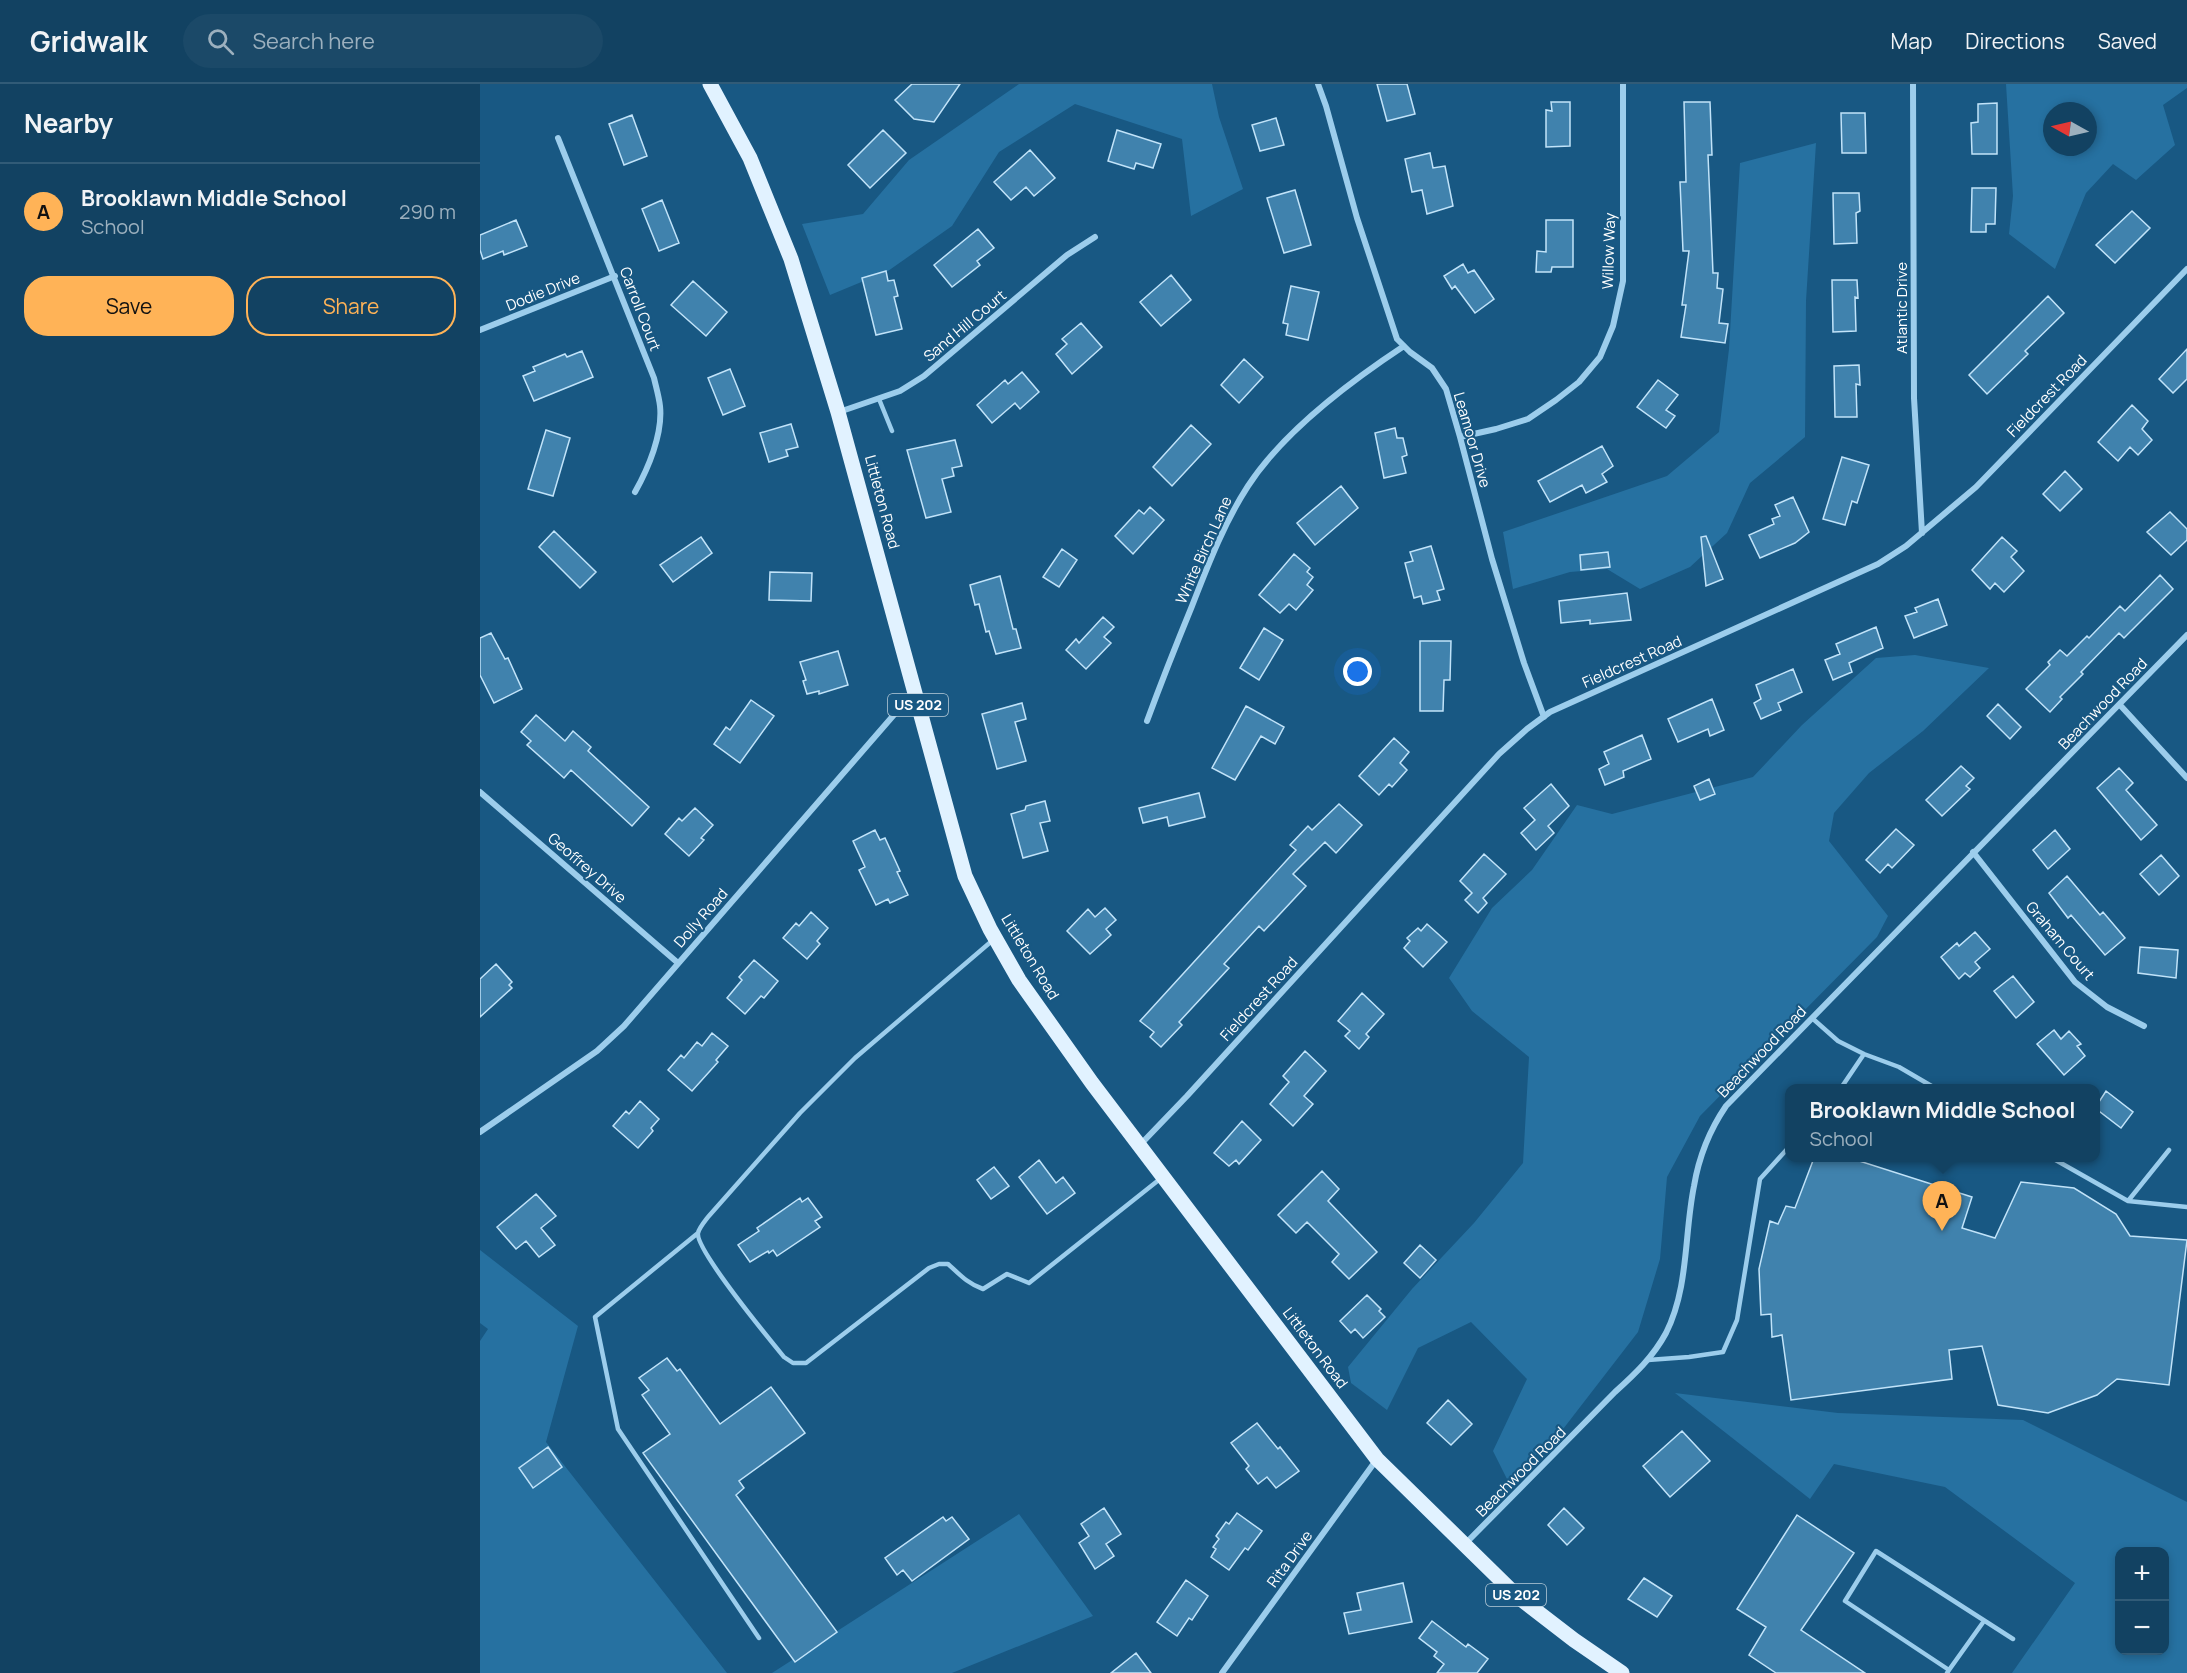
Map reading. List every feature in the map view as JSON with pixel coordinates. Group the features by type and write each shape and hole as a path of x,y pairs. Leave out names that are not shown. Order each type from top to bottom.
{"main road":[{"name":"Littleton Road","path":"710,84 750,158 791,259 838,412 965,876 995,938 1019,980 1092,1083 1377,1459 1517,1596 1622,1673"}],"street":[{"name":"Leamoor Drive","path":"1318,84 1356,218 1397,339 1432,368 1446,389 1492,559 1524,663 1544,717"},
{"name":"Willow Way","path":"1460,437 1528,419 1579,382 1600,357 1613,326 1623,281 1623,84"},
{"name":"Atlantic Drive","path":"1913,84 1914,398 1922,533"},
{"name":"Carroll Court","path":"558,138 654,378 661,408 653,453 648,469 635,492"},
{"name":"Sand Hill Court","path":"838,412 900,391 924,376 1067,255 1095,237"},
{"name":"Fieldcrest Road","path":"1139,1145 1187,1096 1499,754 1527,729 1544,717 1878,564 1922,533 1976,487 2187,269"},
{"name":"Dodie Drive","path":"480,330 615,276"},
{"name":"White Birch Lane","path":"1147,722 1209,562 1249,485 1273,454 1304,424 1362,374 1404,346"},
{"name":"Beachwood Road","path":"1465,1544 1648,1360 1666,1333 1677,1306 1682,1284 1693,1187 1702,1150 1712,1127 1726,1106 2187,635"},
{"name":"Dolly Road","path":"480,1132 597,1051 624,1026 915,692"},
{"path":"2120,705 2187,778"},
{"name":"Geoffrey Drive","path":"480,792 678,963"},
{"name":"Graham Court","path":"1973,852 2075,982 2107,1007 2144,1026"},
{"name":"Rita Drive","path":"1222,1673 1377,1459"}],"lane":[{"path":"879,399 891,431"},
{"path":"759,1638 618,1429 595,1317 698,1233 708,1217 800,1113 855,1058 995,938"},
{"path":"1812,1018 1838,1041 1899,1067 1927,1084"},
{"path":"1844,1084 1864,1054"},
{"path":"2128,1202 2169,1150"},
{"path":"1648,1360 1689,1358 1723,1352 1737,1320 1760,1179 1785,1151"},
{"path":"2059,1162 2128,1202 2187,1207"},
{"path":"698,1233 699,1242 711,1263 784,1357 793,1363 806,1363 903,1286 929,1268 939,1264 948,1264 969,1283 983,1289 1007,1274 1029,1283 1163,1177"},
{"path":"1984,1621 1948,1671 1845,1601 1876,1551 1984,1621 2013,1640"}],"shaded area":[{"path":"1019,84 1212,84 1219,117 1243,189 1191,216 1182,139 1075,104 999,152 952,226 888,271 830,295 802,224 863,214 909,160"},
{"path":"2006,84 2187,84 2187,88 2163,105 2175,145 2136,180 2113,164 2086,193 2055,269 2009,234 2013,196"},
{"path":"1816,143 1806,301 1805,437 1750,483 1727,533 1690,567 1640,589 1607,569 1570,572 1513,589 1503,532 1667,476 1719,432 1729,349 1740,163"},
{"path":"1915,655 1989,668 1923,731 1869,773 1834,813 1829,841 1888,916 1877,937 1700,1116 1667,1177 1660,1259 1638,1332 1560,1433 1508,1481 1493,1451 1527,1379 1471,1322 1418,1348 1387,1410 1351,1383 1348,1367 1412,1289 1474,1223 1523,1163 1529,1057 1472,1011 1449,978 1492,908 1532,870 1577,805 1612,814 1753,777 1802,725 1876,658"},
{"path":"480,1250 578,1326 546,1442 727,1673 480,1673 480,1341 488,1329 480,1323"},
{"path":"1675,1393 1838,1413 2023,1420 2187,1502 2187,1673 2012,1673 2075,1583 1945,1487 1834,1464 1810,1499"},
{"path":"1019,1514 1093,1616 952,1673 772,1673"}],"building":[{"path":"912,84 960,84 934,122 914,119 895,100"},
{"path":"1377,84 1407,84 1415,114 1387,121"},
{"path":"1551,102 1570,102 1570,146 1546,147 1546,110 1552,111"},
{"path":"1684,102 1710,102 1712,155 1708,155 1713,273 1718,273 1717,288 1723,289 1719,323 1728,324 1725,343 1681,337 1686,305 1682,305 1689,251 1683,251 1680,182 1686,182"},
{"path":"1997,103 1997,154 1972,154 1971,123 1978,122 1978,104"},
{"path":"1841,113 1865,113 1866,153 1842,153"},
{"path":"632,115 647,156 624,165 609,124"},
{"path":"1276,118 1284,145 1260,151 1252,125"},
{"path":"883,130 906,153 870,188 848,165"},
{"path":"1117,130 1161,144 1153,168 1136,163 1134,169 1108,161"},
{"path":"1030,150 1055,178 1034,196 1026,187 1011,200 994,182"},
{"path":"1430,153 1433,168 1445,166 1453,206 1427,214 1422,190 1412,192 1405,159"},
{"path":"1972,188 1996,188 1995,224 1986,224 1986,232 1971,232"},
{"path":"1295,190 1311,245 1284,253 1267,198"},
{"path":"1833,193 1859,193 1860,211 1856,213 1857,243 1834,244"},
{"path":"662,200 679,243 659,251 642,209"},
{"path":"2132,211 2150,228 2115,263 2096,245"},
{"path":"516,220 527,246 504,255 503,251 483,259 480,250 480,235"},
{"path":"1546,220 1573,220 1573,267 1552,267 1551,272 1536,272 1537,251 1546,252"},
{"path":"978,229 994,248 977,261 980,265 952,287 934,265"},
{"path":"1463,264 1468,273 1474,270 1494,299 1475,313 1455,286 1452,289 1444,276"},
{"path":"886,271 888,281 894,280 898,296 894,297 902,329 876,335 862,278"},
{"path":"1171,275 1191,300 1161,326 1140,302"},
{"path":"1832,280 1857,280 1856,331 1833,332"},
{"path":"693,281 727,312 706,336 671,305"},
{"path":"1291,286 1319,292 1308,340 1286,335 1288,324 1283,323"},
{"path":"2048,296 2064,313 2025,351 2028,354 1987,394 1969,375"},
{"path":"1081,323 1102,347 1072,374 1056,354 1067,344 1062,339"},
{"path":"2187,349 2187,379 2173,393 2159,379"},
{"path":"582,351 593,377 534,401 523,376 535,371 533,367 565,354 567,357"},
{"path":"1244,359 1263,377 1239,403 1221,385"},
{"path":"1859,365 1860,385 1856,384 1857,417 1835,417 1834,366"},
{"path":"730,369 745,406 723,415 708,378"},
{"path":"1022,372 1039,392 1020,409 1015,403 992,423 977,405 1005,380 1008,384"},
{"path":"1658,380 1678,395 1666,410 1675,416 1666,428 1637,407"},
{"path":"2132,405 2148,421 2142,429 2152,440 2138,455 2130,447 2118,461 2098,442"},
{"path":"791,424 798,447 786,450 788,456 769,462 760,433"},
{"path":"1191,425 1211,444 1172,486 1153,467"},
{"path":"1395,428 1397,438 1403,438 1407,455 1402,457 1406,473 1384,478 1375,433"},
{"path":"546,430 570,438 553,496 528,489"},
{"path":"955,440 962,466 952,468 954,476 942,479 951,512 926,518 907,450"},
{"path":"1602,446 1613,466 1602,474 1607,482 1586,493 1582,485 1550,502 1538,481"},
{"path":"1842,457 1869,465 1857,503 1852,501 1845,525 1823,519"},
{"path":"2065,471 2082,489 2060,511 2043,494"},
{"path":"1341,486 1358,508 1315,545 1297,523"},
{"path":"1793,497 1809,532 1795,543 1760,558 1749,535 1774,524 1772,519 1780,516 1775,505"},
{"path":"1150,507 1164,520 1133,554 1115,536 1139,510 1144,514"},
{"path":"2170,512 2187,529 2187,540 2171,555 2147,532"},
{"path":"554,531 596,572 580,588 539,547"},
{"path":"1706,536 1723,579 1706,586 1701,537"},
{"path":"701,537 712,553 673,582 660,565"},
{"path":"2002,537 2017,551 2011,557 2024,571 2004,592 1995,583 1990,589 1972,570"},
{"path":"1431,546 1444,589 1437,591 1440,600 1423,604 1421,596 1414,598 1405,563 1413,561 1410,552"},
{"path":"1062,549 1077,560 1059,587 1043,577"},
{"path":"1608,552 1610,567 1581,570 1580,555"},
{"path":"1294,554 1310,568 1307,572 1313,577 1307,585 1313,590 1296,610 1289,604 1280,613 1259,595"},
{"path":"770,572 812,573 811,601 769,600"},
{"path":"2160,575 2173,589 2124,638 2119,633 2081,672 2083,674 2060,697 2062,699 2050,712 2026,689 2050,665 2048,662 2060,650 2067,656 2087,636 2089,638 2120,606 2125,611"},
{"path":"1000,576 1013,629 1016,629 1021,648 996,654 989,631 986,632 979,604 975,605 970,585"},
{"path":"1627,593 1631,620 1590,624 1590,620 1561,623 1559,601"},
{"path":"1938,599 1947,625 1914,638 1905,616 1917,612 1915,608"},
{"path":"1103,617 1114,627 1104,637 1111,643 1086,669 1066,650 1076,639 1079,643"},
{"path":"1876,627 1883,648 1849,663 1852,672 1833,680 1825,660 1840,654 1836,644"},
{"path":"1264,628 1283,640 1259,680 1240,668"},
{"path":"491,633 505,659 508,658 522,689 494,703 480,675 480,638"},
{"path":"1420,641 1451,641 1450,680 1444,680 1443,711 1420,711"},
{"path":"838,651 848,685 819,694 819,691 807,694 803,681 806,680 800,662"},
{"path":"1793,669 1802,692 1778,703 1781,710 1761,719 1754,703 1761,699 1756,685"},
{"path":"1712,699 1724,730 1710,736 1708,729 1678,742 1668,719"},
{"path":"751,700 774,716 740,763 714,744 726,727 730,730"},
{"path":"1022,703 1026,719 1015,722 1026,761 997,769 982,714"},
{"path":"1998,704 2021,727 2010,739 1987,716"},
{"path":"1246,706 1284,727 1275,744 1261,736 1235,780 1212,768"},
{"path":"536,715 565,741 573,731 591,747 588,751 649,807 632,826 571,770 564,778 527,745 531,741 521,732"},
{"path":"1642,735 1651,759 1623,771 1624,777 1605,785 1599,769 1609,764 1604,752"},
{"path":"1394,738 1409,752 1400,763 1407,770 1392,787 1389,784 1379,795 1359,776"},
{"path":"1961,766 1974,778 1966,786 1970,789 1942,816 1926,800"},
{"path":"2119,768 2133,783 2126,790 2157,825 2141,840 2097,788"},
{"path":"1709,779 1715,794 1700,800 1694,786"},
{"path":"1551,784 1569,806 1548,826 1554,833 1536,850 1521,833 1535,820 1524,808"},
{"path":"1199,793 1205,817 1169,826 1167,817 1143,823 1139,808"},
{"path":"1045,801 1050,821 1040,823 1048,851 1023,858 1011,814 1025,810 1026,806"},
{"path":"1339,804 1362,825 1336,853 1325,842 1293,874 1306,886 1264,931 1259,926 1224,964 1229,968 1179,1022 1182,1025 1161,1047 1150,1037 1154,1032 1140,1021 1296,850 1290,845 1308,826 1312,830"},
{"path":"695,808 713,825 701,838 704,840 689,856 665,834 679,818 682,821"},
{"path":"1896,829 1914,845 1892,868 1888,864 1880,873 1866,860"},
{"path":"875,830 880,840 885,838 908,895 890,903 888,899 876,905 859,870 865,867 853,841"},
{"path":"2055,830 2070,849 2048,869 2033,850"},
{"path":"1484,854 1506,874 1483,898 1487,903 1478,913 1465,900 1472,893 1460,881"},
{"path":"2161,855 2179,876 2159,895 2140,874"},
{"path":"2067,876 2100,915 2103,912 2125,938 2105,955 2071,915 2068,918 2049,893"},
{"path":"1105,908 1116,920 1106,929 1111,935 1090,954 1067,931 1088,909 1095,917"},
{"path":"811,912 828,928 817,941 820,944 807,959 783,938 796,923 799,926"},
{"path":"1427,924 1447,942 1423,967 1404,948 1410,941 1407,938 1418,928 1421,931"},
{"path":"1975,932 1990,949 1975,962 1980,968 1970,977 1965,973 1959,979 1941,957 1957,943 1959,946"},
{"path":"2140,947 2178,950 2176,978 2138,973"},
{"path":"754,960 778,981 764,998 761,996 745,1014 727,998 742,980 739,977"},
{"path":"496,964 512,982 509,985 512,988 480,1017 480,979"},
{"path":"2013,976 2034,1002 2016,1018 1994,991"},
{"path":"1362,993 1384,1014 1366,1034 1369,1037 1359,1049 1345,1036 1350,1031 1338,1021"},
{"path":"2054,1030 2061,1039 2069,1031 2081,1044 2077,1046 2085,1056 2064,1075 2037,1044"},
{"path":"712,1033 728,1046 716,1060 718,1062 692,1091 668,1070 681,1055 684,1058 697,1042 702,1046"},
{"path":"1305,1051 1326,1071 1304,1096 1313,1104 1293,1126 1270,1104 1289,1082 1283,1076"},
{"path":"2106,1091 2133,1112 2121,1128 2100,1112 2100,1100"},
{"path":"640,1101 659,1119 651,1128 653,1131 638,1148 613,1126 626,1111 629,1114"},
{"path":"1242,1121 1261,1140 1239,1164 1236,1160 1229,1166 1214,1153"},
{"path":"1039,1160 1056,1183 1063,1177 1075,1193 1047,1214 1019,1177"},
{"path":"1812,1162 1863,1162 1972,1197 1962,1228 1995,1238 2021,1182 2074,1188 2116,1214 2130,1236 2187,1240 2169,1385 2117,1379 2097,1395 2048,1413 1998,1405 1982,1346 1949,1350 1952,1379 1791,1400 1782,1335 1772,1337 1771,1314 1761,1315 1759,1269 1770,1221 1778,1224 1786,1206 1795,1208"},
{"path":"994,1167 1009,1186 991,1199 977,1180"},
{"path":"1322,1171 1339,1189 1328,1201 1377,1252 1349,1279 1332,1262 1339,1254 1307,1222 1296,1233 1278,1215"},
{"path":"536,1194 556,1216 541,1228 555,1245 539,1257 526,1241 516,1249 497,1227"},
{"path":"800,1198 802,1202 808,1198 822,1217 815,1221 820,1227 777,1256 773,1250 769,1253 768,1251 750,1262 738,1245 759,1231 757,1228"},
{"path":"1420,1245 1436,1260 1420,1278 1404,1263"},
{"path":"1367,1295 1381,1309 1379,1311 1385,1317 1363,1338 1355,1329 1351,1333 1340,1321"},
{"path":"667,1358 677,1371 680,1369 720,1424 771,1387 805,1433 739,1481 744,1488 736,1495 837,1632 795,1662 643,1453 670,1434 642,1395 649,1390 639,1378"},
{"path":"1448,1400 1472,1424 1451,1445 1427,1423"},
{"path":"1257,1423 1299,1471 1276,1488 1267,1477 1258,1484 1246,1469 1249,1466 1231,1443"},
{"path":"1682,1431 1710,1461 1670,1497 1643,1466"},
{"path":"548,1447 562,1467 533,1488 519,1468"},
{"path":"1104,1508 1121,1534 1106,1544 1114,1556 1095,1569 1079,1543 1089,1536 1081,1524"},
{"path":"1564,1508 1584,1528 1567,1545 1548,1525"},
{"path":"1237,1513 1262,1531 1248,1550 1245,1548 1229,1570 1211,1557 1216,1549 1213,1547 1219,1539 1216,1536 1226,1522 1229,1524"},
{"path":"1797,1515 1854,1553 1801,1630 1865,1673 1776,1673 1749,1655 1766,1627 1737,1609"},
{"path":"943,1517 946,1521 952,1517 969,1539 912,1581 903,1570 897,1575 885,1558"},
{"path":"1644,1578 1672,1596 1657,1617 1628,1599"},
{"path":"1186,1580 1208,1596 1192,1620 1189,1618 1177,1636 1157,1622"},
{"path":"1403,1583 1412,1622 1349,1634 1344,1613 1361,1610 1357,1593"},
{"path":"1432,1621 1466,1647 1468,1644 1488,1659 1477,1673 1437,1673 1444,1664 1434,1656 1437,1652 1419,1638"},
{"path":"1136,1653 1151,1673 1111,1673"}],"place":[{"name":"Brooklawn Middle School","path":"1942,1231"}]}
